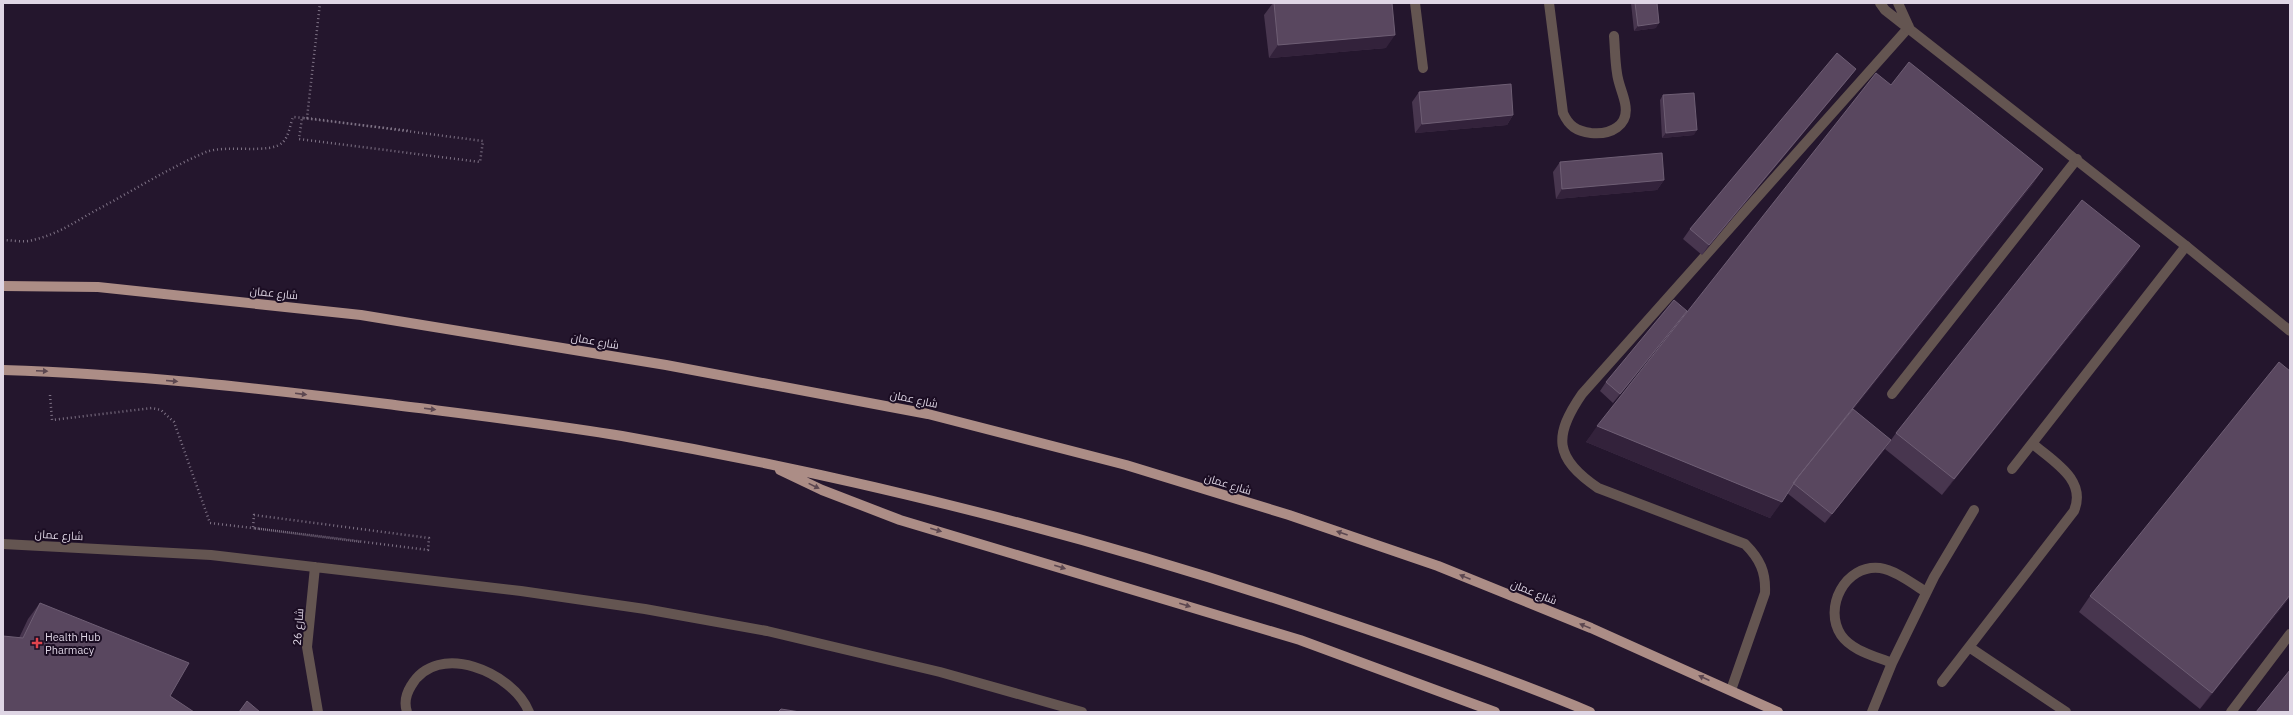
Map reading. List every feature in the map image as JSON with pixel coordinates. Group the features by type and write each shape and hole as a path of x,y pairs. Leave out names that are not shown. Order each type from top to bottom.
{"main road":[{"name":"شارع عمان","path":"3,286 98,287 361,315 674,366 928,414 1126,465 1289,514 1438,566 1591,628 1778,712"},
{"path":"3,370 48,371 255,388 483,416 620,436 766,463 891,489 1102,544 1244,588 1372,630 1445,656 1590,712"},
{"path":"766,463 822,490 900,520 1300,640 1495,712"}],"street":[{"path":"1415,3 1423,68"},
{"path":"1549,3 1563,113 1573,128 1582,132 1608,132 1615,130 1624,119 1626,103 1617,74 1614,36"},
{"path":"1880,3 2186,246 2290,331"},
{"path":"1898,3 1909,27"},
{"path":"1731,690 1765,593 1766,579 1762,566 1755,554 1745,544 1598,488 1578,474 1565,457 1561,438 1566,416 1582,394 1909,27"},
{"path":"1892,394 2077,160"},
{"path":"2012,469 2186,246"},
{"path":"1942,682 2074,511 2078,502 2078,492 2070,476 2033,444"},
{"path":"1872,712 1892,663 1926,592 1944,558 1974,510"},
{"name":"شارع عمان","path":"3,544 211,555 521,591 645,609 752,629 940,672 1082,712"},
{"name":"شارع 26","path":"315,567 307,647 318,712"},
{"path":"1892,663 1856,648 1842,636 1834,617 1835,604 1840,590 1853,575 1872,568 1882,569 1926,592"},
{"path":"2231,712 2290,634"},
{"path":"1969,647 2066,712"},
{"path":"407,712 405,705 407,692 414,680 423,672 435,666 457,663 479,668 499,677 515,691 529,712"}],"path":[{"path":"307,118 320,3"},
{"path":"3,240 32,241 61,231 161,175 210,151 232,147 254,148 276,146 287,137 292,116 345,123 361,125 368,126 483,141 480,162 299,139 302,118 364,126 372,126 411,131"},
{"path":"48,371 52,420 143,408 161,410 174,422 210,524 428,550 429,538 254,515 252,528 362,542"}],"building":[{"path":"1274,3 1392,3 1395,35 1278,45"},
{"path":"1635,3 1657,3 1659,23 1638,26"},
{"path":"1837,53 1856,69 1709,245 1690,229"},
{"path":"1909,62 2043,169 1798,477 1782,502 1597,426 1876,73 1891,85"},
{"path":"1511,84 1513,115 1422,124 1419,92"},
{"path":"1694,93 1697,130 1666,133 1663,95"},
{"path":"1662,153 1664,180 1562,189 1560,162"},
{"path":"2082,200 2140,246 1954,479 1896,433"},
{"path":"1674,300 1687,311 1620,394 1606,382"},
{"path":"2279,362 2290,371 2290,595 2212,693 2090,596"},
{"path":"1853,409 1891,440 1832,514 1793,483"},
{"path":"40,603 189,663 170,696 194,712 3,712 3,636 23,638"},
{"path":"2290,670 2290,712 2256,712"},
{"path":"247,701 260,712 239,712"},
{"path":"781,709 800,712 778,712"}],"place":[{"name":"Health Hub Pharmacy","path":"37,643"}]}
